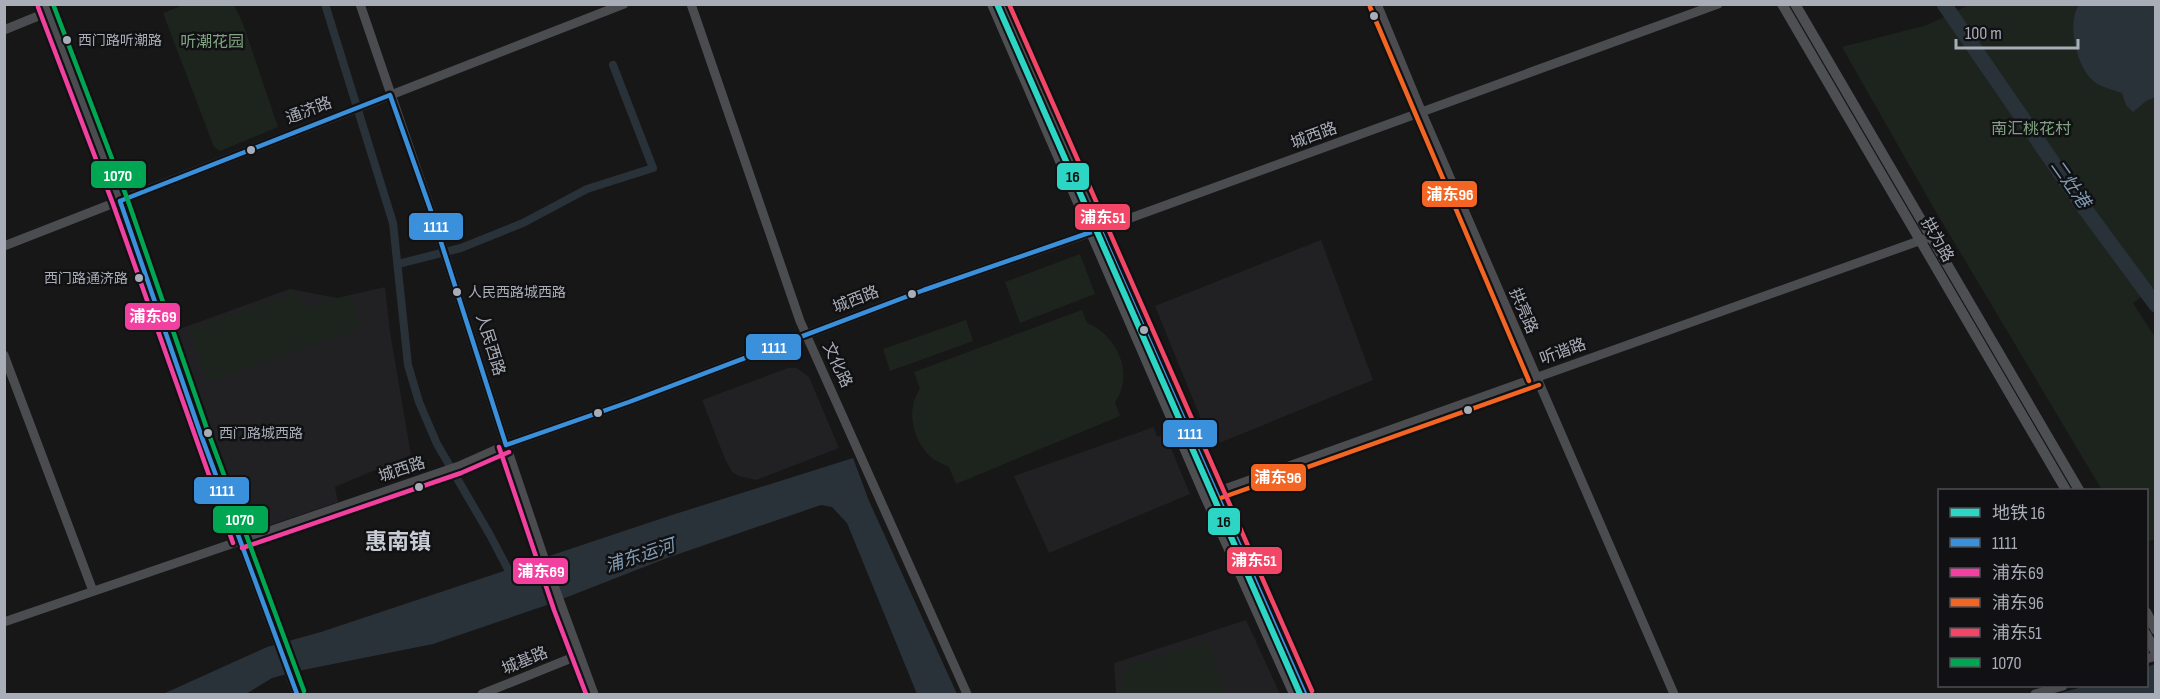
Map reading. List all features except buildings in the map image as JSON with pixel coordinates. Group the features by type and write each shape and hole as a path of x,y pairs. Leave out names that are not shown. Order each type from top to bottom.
{"main road":[{"path":"992,4 1216,492 1305,694"},
{"path":"1001,4 1205,496 1294,694"},
{"name":"拱为路","path":"1782,4 2078,489"},
{"name":"拱为路","path":"1795,4 2065,489"},
{"path":"2148,616 2156,630"},
{"path":"2148,638 2156,655"}],"street":[{"name":"人民西路","path":"360,4 436,225 506,446 561,608 594,694"},
{"name":"通济路","path":"4,246 624,4"},
{"name":"文化路","path":"691,4 806,335 968,694"},
{"name":"拱亮路","path":"1377,4 1536,378 1674,694"},
{"name":"城西路","path":"4,622 448,470 506,446 924,290 1422,113 1718,4"},
{"path":"4,30 47,8 120,201 240,541 297,694"},
{"name":"听谐路","path":"1205,496 1925,239"},
{"path":"4,355 93,591"},
{"name":"城基路","path":"482,694 579,655"},
{"path":"2035,694 2053,687"}],"shaded area":[{"path":"1321,240 1373,380 1212,446 1155,306"},
{"path":"385,287 390,332 411,455 335,487 338,502 256,530 239,518 174,331 290,289 337,298"},
{"path":"788,368 797,368 809,377 839,448 756,480 739,476 732,472 725,459 702,400"},
{"path":"1154,427 1157,437 1165,434 1190,494 1049,553 1014,476"},
{"path":"1246,620 1280,694 1116,694 1114,663"}],"green space":[{"name":"听潮花园","path":"186,4 234,5 243,24 278,127 220,151 214,147 163,13"},
{"name":"南汇桃花村","path":"1969,5 2155,5 2155,287 2133,303 2155,337 2155,539 2148,542 2148,489 2101,489 1932,205 1842,47 1927,25"},
{"path":"1080,254 1095,294 1020,323 1005,282"},
{"path":"295,293 306,307 351,295 360,329 209,381 190,329"},
{"path":"1082,310 1087,323 1107,336 1120,356 1123,380 1121,391 1115,402 1120,416 956,484 949,467 932,458 916,435 912,416 915,397 920,389 914,372"},
{"path":"966,320 973,341 890,371 883,349"},
{"path":"1208,643 1226,694 1119,694 1124,674 1136,663"}],"water":[{"path":"2079,5 2155,5 2155,97 2133,112 2126,105 2122,93 2096,83 2084,68 2079,58 2074,34 2075,13"},
{"name":"浦东运河","path":"853,458 869,501 957,694 917,694 847,523 832,507 821,505 667,558 547,605 433,644 298,671 272,678 246,694 163,694 267,647 321,632 672,515"},
{"path":"2155,664 2155,694 2057,694 2082,687 2148,687 2148,667"}],"waterway":[{"path":"325,4 393,223 408,365 419,402 437,444 512,577"},
{"name":"二灶港","path":"1944,4 2085,209 2156,305"},
{"path":"398,264 461,248 523,223 587,189 653,168 613,65"}],"metro line":[{"name":"16","path":"997,4 1300,694"}],"transit line":[{"name":"1070","path":"53,4 127,198 208,432 304,691"},
{"name":"浦东51","path":"1009,4 1312,691"},
{"name":"浦东69","path":"38,7 113,204 233,543"},
{"name":"浦东96","path":"1370,7 1529,381"},
{"name":"1111","path":"390,95 432,214 506,445"},
{"name":"1111","path":"120,201 390,95"},
{"name":"1111","path":"120,201 201,435 297,694"},
{"name":"1111","path":"506,445 629,402 924,290 1100,229 1305,694"},
{"name":"浦东96","path":"1301,691 1215,500 1539,385"},
{"name":"浦东69","path":"499,447 554,610 586,694"},
{"name":"浦东69","path":"242,548 461,473 509,452"}],"place":[{"name":"西门路听潮路","path":"67,40"},
{"name":"西门路通济路","path":"139,278"},
{"name":"人民西路城西路","path":"457,292"},
{"name":"西门路城西路","path":"208,433"}],"district":[{"name":"惠南镇","path":"398,542"}]}
